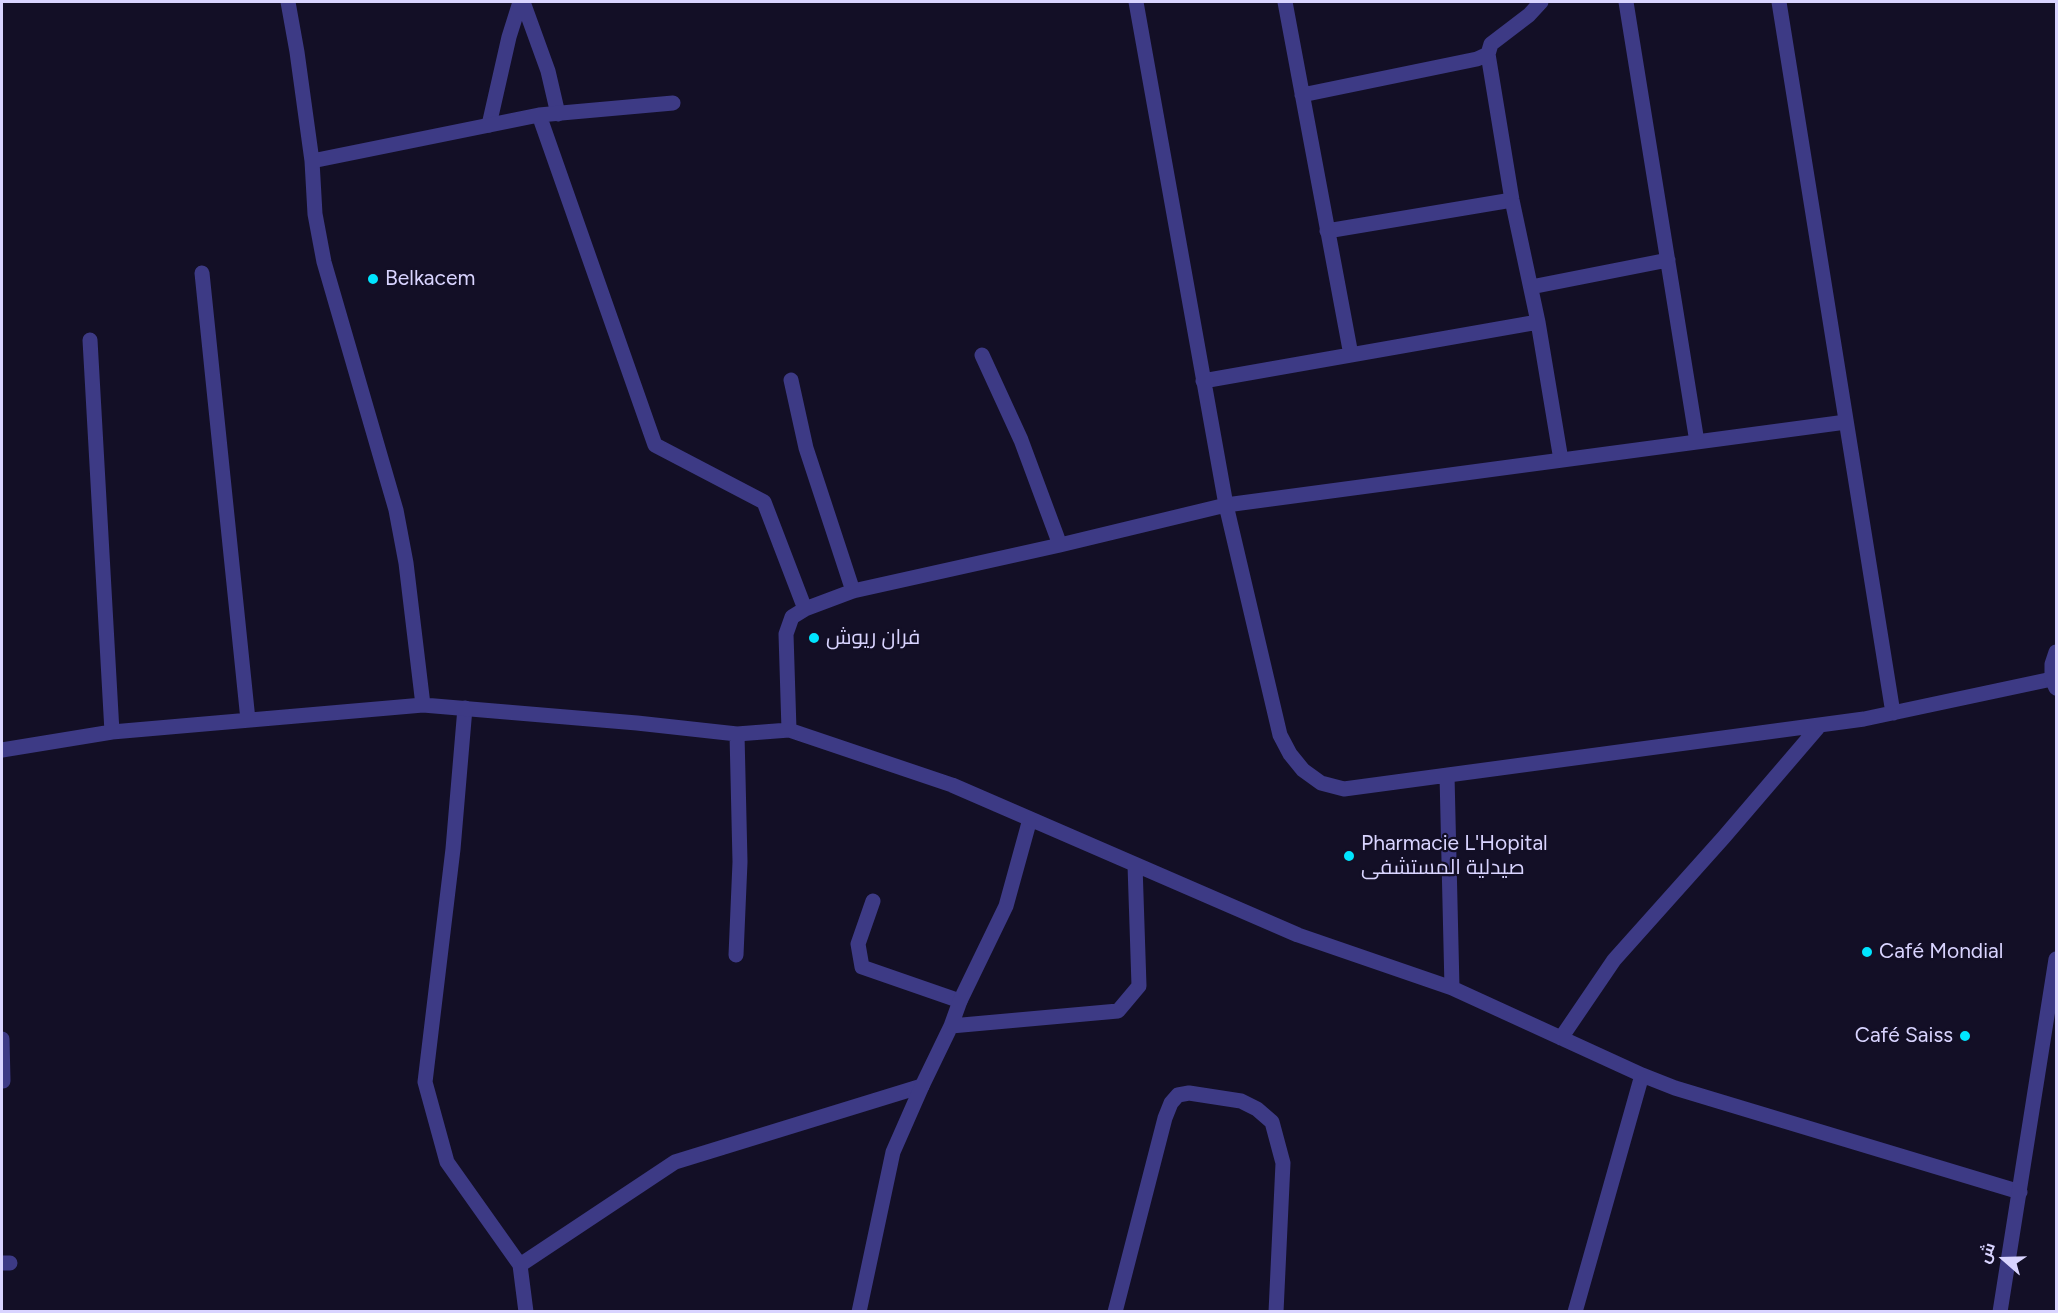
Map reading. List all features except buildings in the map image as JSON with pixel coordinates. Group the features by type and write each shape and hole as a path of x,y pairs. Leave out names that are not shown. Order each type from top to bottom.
{"street":[{"path":"288,2 312,161 315,214 324,262 396,510 406,563 423,705"},
{"path":"489,125 509,37 522,2"},
{"path":"522,2 548,71 558,114"},
{"path":"1136,2 1226,505 1280,735 1290,754 1303,770 1321,783 1344,789 1820,725 1893,713 2054,683 2052,664 2056,652"},
{"path":"1285,2 1351,355"},
{"path":"1541,2 1529,15 1491,44 1488,54 1512,200 1538,322 1561,460"},
{"path":"1626,2 1697,442"},
{"path":"1779,2 1893,713"},
{"path":"1302,95 1477,59 1488,54"},
{"path":"312,161 539,115 673,103"},
{"path":"539,115 656,446 764,501 805,609"},
{"path":"1328,231 1512,200"},
{"path":"1531,287 1668,260"},
{"path":"202,273 248,720"},
{"path":"1203,381 1538,322"},
{"path":"90,340 112,732"},
{"path":"982,355 1021,440 1060,545"},
{"path":"791,380 806,448 853,591"},
{"path":"789,730 786,634 792,617 805,609 853,591 1226,505 1846,422"},
{"path":"2,750 112,732 423,705 737,734 789,730 952,785 1298,935 1452,988 1675,1088 2020,1192"},
{"path":"465,708 453,849 425,1082 447,1162 520,1265 526,1311"},
{"path":"1561,1038 1614,960 1820,725"},
{"path":"736,954 740,862 737,734"},
{"path":"1448,775 1452,988"},
{"path":"859,1311 893,1152 951,1026 960,1001 1006,906 1030,819"},
{"path":"951,1026 1118,1011 1139,986 1136,865"},
{"path":"873,901 858,944 862,967 960,1001"},
{"path":"2000,1311 2056,960"},
{"path":"2,1039 3,1081"},
{"path":"1575,1311 1642,1075"},
{"path":"520,1265 675,1162 922,1086"},
{"path":"1115,1311 1165,1118 1171,1103 1178,1095 1189,1093 1241,1101 1257,1108 1272,1122 1283,1163 1276,1311"}],"place":[{"name":"Belkacem","path":"373,279"},
{"name":"فران ريوش","path":"814,638"},
{"name":"Pharmacie L'Hopital صيدلية المستشفى","path":"1349,856"},
{"name":"Café Mondial","path":"1867,952"},
{"name":"Café Saiss","path":"1965,1036"}]}
